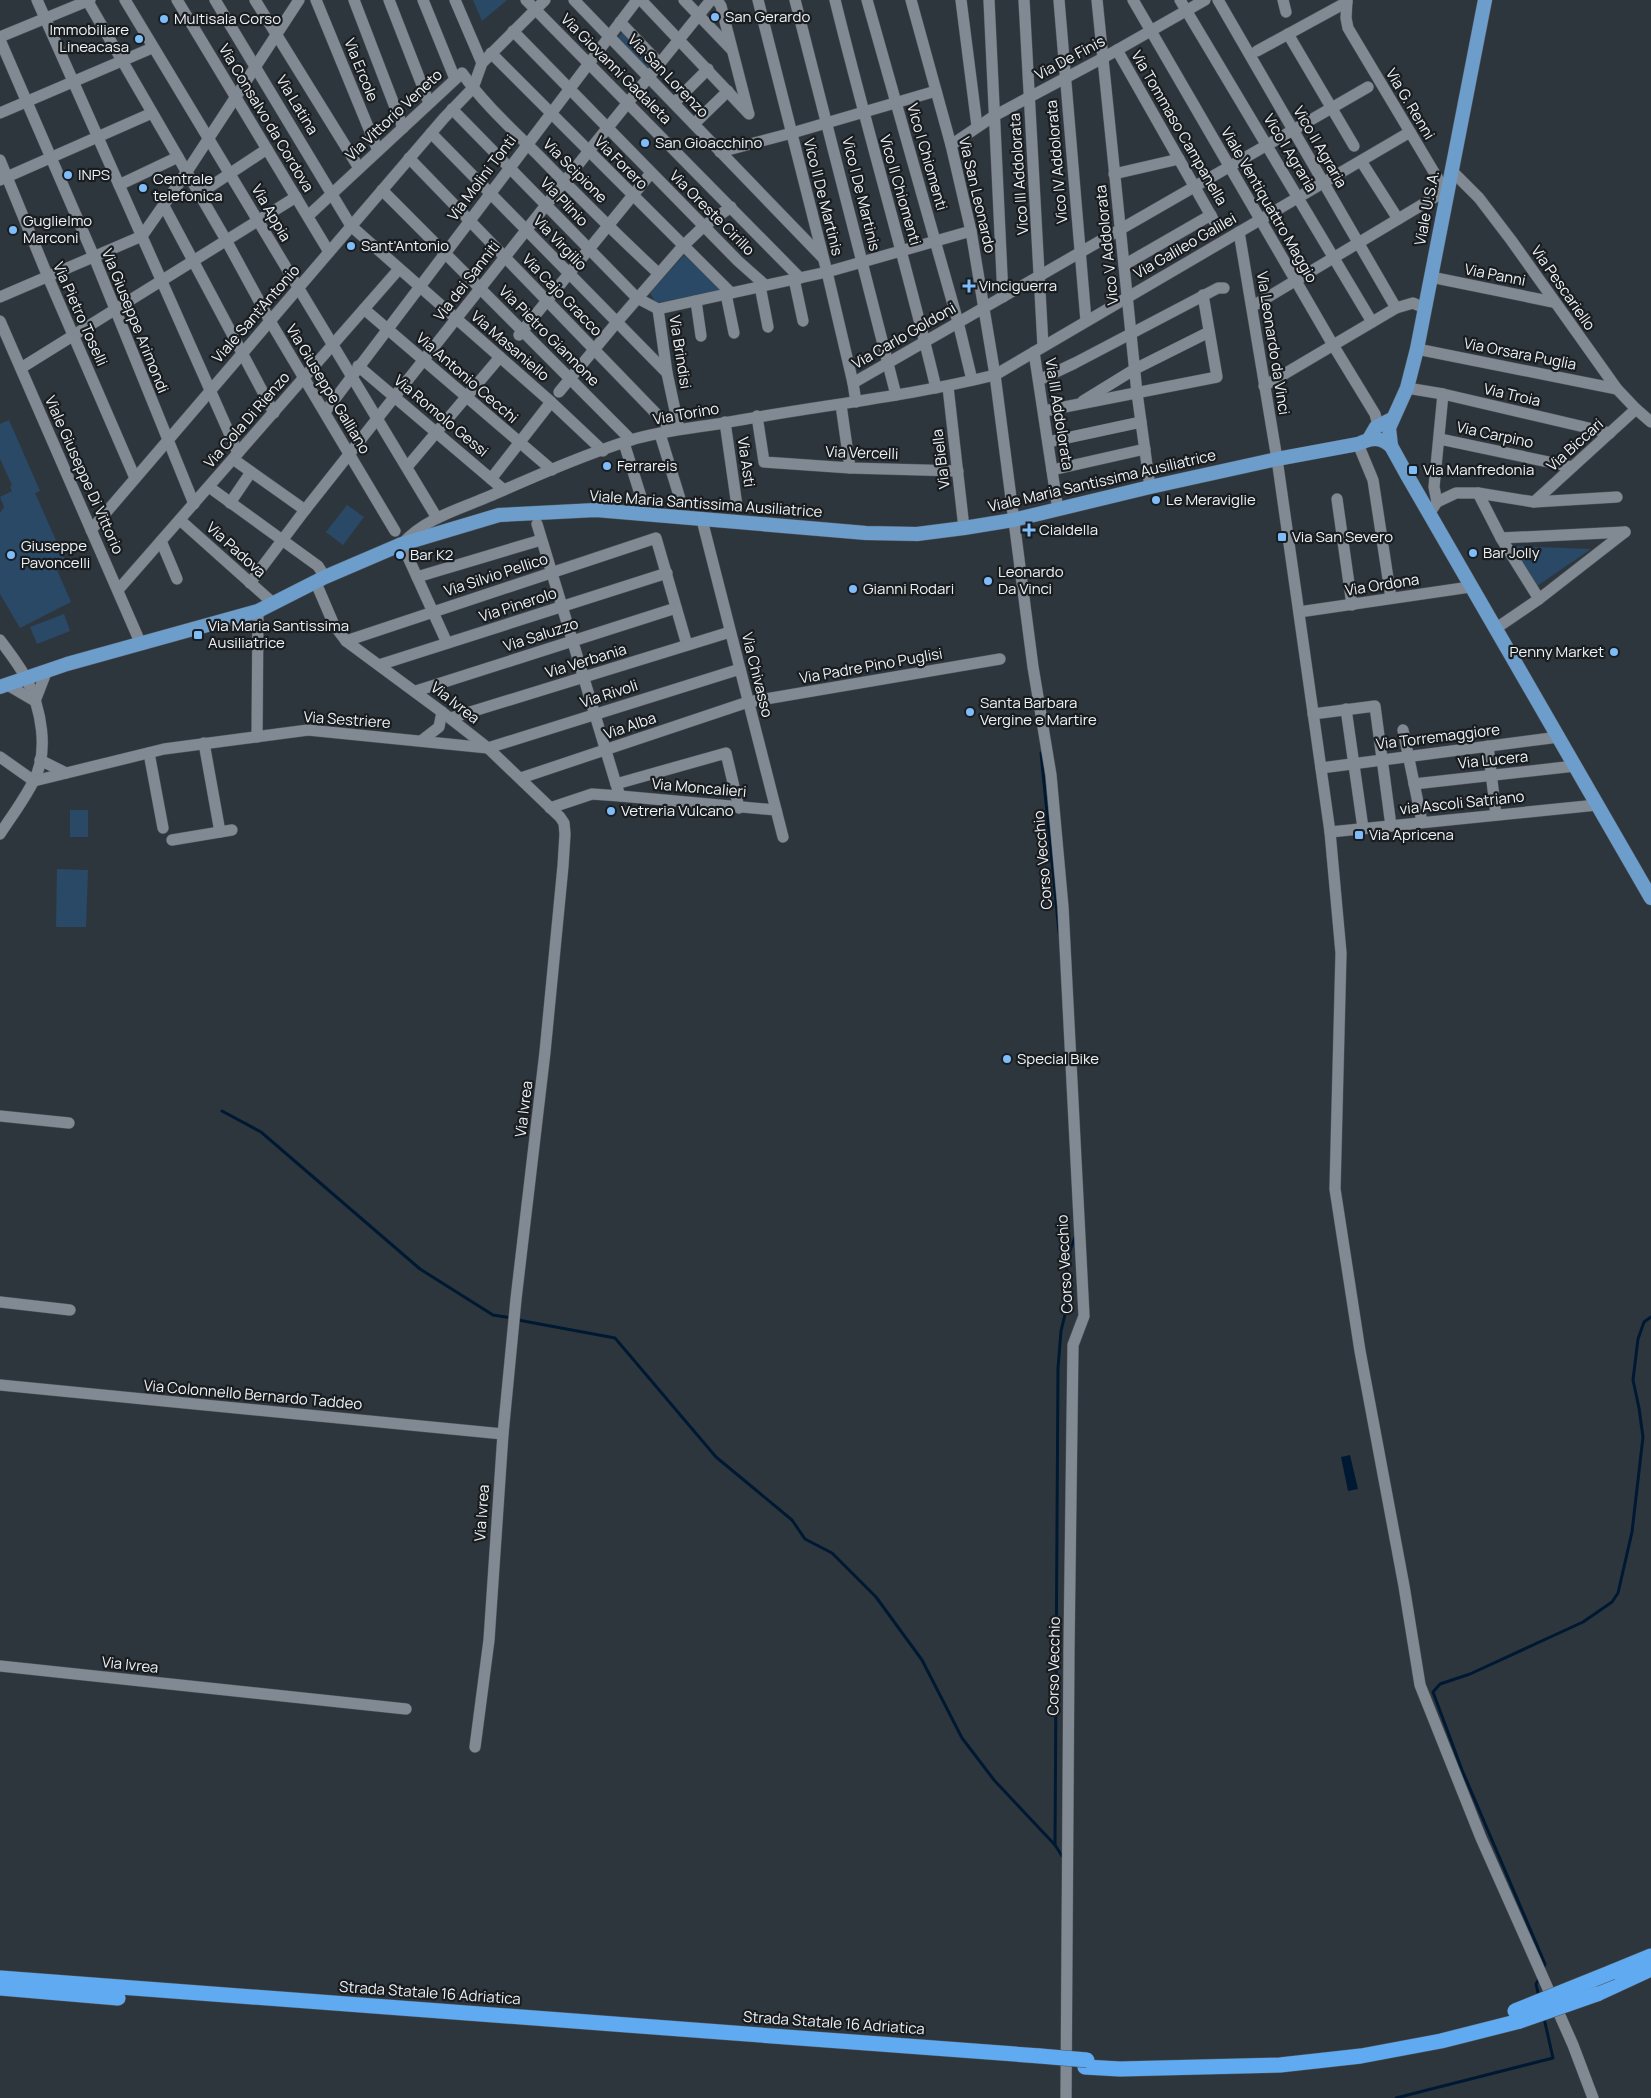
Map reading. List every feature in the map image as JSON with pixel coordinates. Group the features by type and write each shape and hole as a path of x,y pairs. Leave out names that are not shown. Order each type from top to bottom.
{"highway":[{"name":"Strada Statale 16 Adriatica","path":"1518,2016 1651,1956"},
{"name":"Strada Statale 16 Adriatica","path":"0,1988 59,1994 1086,2063 1277,2059 1358,2049 1518,2016 1597,1994 1651,1969"},
{"name":"Strada Statale 16 Adriatica","path":"0,1978 1040,2060"}],"main road":[{"name":"Viale U.S.A.","path":"1380,434 1407,388 1417,349 1485,0"},
{"name":"Viale Maria Santissima Ausiliatrice","path":"3,685 140,642 258,610 402,544 499,514 596,510 866,533 917,534 1013,520 1380,434"},
{"path":"1380,434 1429,514 1651,898"}],"street":[{"path":"37,0 142,236 236,456 251,472 305,510"},
{"path":"0,39 88,0"},
{"name":"Via Giuseppe Galliano","path":"88,0 226,240 270,321 395,531"},
{"name":"Via Appia","path":"125,0 152,48 209,137 298,288 333,344 355,370 378,419 437,518"},
{"name":"Via Consalvo da Cordova","path":"177,0 329,252"},
{"name":"Via Latina","path":"215,0 351,226"},
{"path":"255,0 359,168"},
{"path":"0,297 142,236 186,173 298,0"},
{"name":"Via Ercole","path":"316,0 378,151"},
{"path":"354,0 403,128"},
{"path":"389,0 429,103"},
{"path":"423,0 455,79"},
{"path":"455,0 482,64"},
{"name":"Via Giovanni Gadaleta","path":"526,0 590,63 797,278"},
{"path":"448,113 473,88 482,64 545,0"},
{"path":"639,0 708,69 749,114 721,6 717,0"},
{"name":"Via Molini Tonti","path":"325,412 469,220 620,22 639,0"},
{"path":"684,0 733,52"},
{"name":"Via dei Sanniti","path":"250,583 305,510 457,320 564,182 711,0"},
{"name":"Vico II De Martinis","path":"758,0 827,272 856,402"},
{"name":"Vico I De Martinis","path":"795,0 828,123 896,395"},
{"name":"Vico II Chiomenti","path":"834,0 925,342 942,387"},
{"name":"Vico I Chiomenti","path":"867,0 958,322 972,380"},
{"name":"Via San Leonardo","path":"911,0 971,231 995,375 1013,520"},
{"path":"961,0 977,126"},
{"path":"989,0 1003,297"},
{"name":"Vico III Addolorata","path":"1024,0 1040,275 1039,349"},
{"name":"Vico IV Addolorata","path":"1059,0 1086,321"},
{"name":"Vico V Addolorata","path":"1096,0 1137,392 1150,487"},
{"name":"Viale Ventiquattro Maggio","path":"1133,0 1375,414 1380,434 1373,480 1391,598"},
{"name":"Via De Finis","path":"950,145 994,116 1151,31 1183,5 1205,0"},
{"name":"Vico II Agraria","path":"1218,0 1396,308"},
{"path":"1283,0 1286,12"},
{"path":"1257,51 1347,1"},
{"name":"Via G. Renni","path":"1347,1 1346,18 1348,28 1447,194"},
{"name":"Via San Lorenzo","path":"582,3 609,37 823,258"},
{"name":"Vico I Agraria","path":"1183,5 1268,144 1372,322"},
{"name":"Via San Lorenzo","path":"620,22 660,64"},
{"name":"Via Oreste Cirillo","path":"513,31 763,286"},
{"path":"1288,34 1354,146"},
{"name":"Via Giuseppe Arimondi","path":"0,39 50,159 94,257 194,504"},
{"path":"0,113 152,48"},
{"name":"Via Tommaso Campanella","path":"1117,50 1212,218 1124,265"},
{"name":"Via Forero","path":"491,54 729,293"},
{"path":"674,103 708,69"},
{"name":"Via Vittorio Veneto","path":"308,216 462,73 473,88"},
{"name":"Via Carlo Goldoni","path":"853,383 1368,87"},
{"name":"Via Scipione","path":"473,88 564,182 658,273"},
{"path":"694,124 728,91"},
{"path":"720,152 936,91"},
{"path":"4,179 152,113"},
{"name":"Viale Sant'Antonio","path":"91,530 448,113"},
{"name":"Via Plinio","path":"448,113 510,167 637,298 658,309"},
{"name":"Via Galileo Galilei","path":"995,375 1410,132"},
{"name":"Via Virgilio","path":"431,133 667,373"},
{"path":"199,194 267,149"},
{"path":"118,185 178,157"},
{"name":"Via Cajo Gracco","path":"410,158 594,350 676,430"},
{"path":"1114,174 1180,159"},
{"name":"Via Pietro Toselli","path":"0,160 4,179 136,478"},
{"path":"1361,161 1398,218"},
{"name":"Via Pescariello","path":"1452,170 1479,198 1511,240 1617,389 1636,410 1651,422"},
{"path":"521,333 651,173"},
{"name":"Via Pietro Giannone","path":"382,190 481,289 521,333 570,379 627,442"},
{"path":"1253,306 1435,196 1447,194"},
{"path":"20,368 296,197"},
{"path":"164,206 274,413"},
{"path":"559,392 616,322 683,246 704,226 731,208"},
{"name":"Via Masaniello","path":"351,226 551,402 603,451"},
{"path":"658,309 827,272 971,231"},
{"name":"Via Leonardo da Vinci","path":"1240,232 1276,459"},
{"name":"Via Cola Di Rienzo","path":"118,590 399,270"},
{"name":"Via Panni","path":"1430,277 1554,302"},
{"path":"797,278 803,321"},
{"path":"763,286 768,327"},
{"path":"1039,380 1203,295 1218,288 1224,288"},
{"path":"729,293 734,333"},
{"path":"1044,411 1217,377 1203,295"},
{"path":"696,301 700,336"},
{"path":"1264,386 1396,308 1413,303 1424,308"},
{"name":"Via Antonio Cecchi","path":"364,309 552,470"},
{"name":"Via Brindisi","path":"658,309 676,430"},
{"name":"Viale Giuseppe Di Vittorio","path":"0,320 140,642"},
{"path":"1078,404 1135,369 1209,332"},
{"name":"Via III Addolorata","path":"1039,349 1039,380 1058,510"},
{"name":"Via Orsara Puglia","path":"1417,349 1617,389"},
{"path":"407,467 500,357"},
{"name":"Via Romolo Gessi","path":"355,370 396,397 504,490"},
{"name":"Via Torino","path":"402,544 415,531 437,518 552,470 627,442 676,430 757,416 841,405 942,387 995,375"},
{"name":"Via Biella","path":"942,387 958,471 964,528"},
{"name":"Via Troia","path":"1407,388 1443,394 1610,433"},
{"path":"1437,502 1434,487 1443,394"},
{"path":"491,479 551,402"},
{"path":"841,405 850,468"},
{"name":"Via Biccari","path":"1534,502 1636,410"},
{"name":"Via Vercelli","path":"757,416 764,462 850,468 958,471"},
{"name":"Via Asti","path":"725,422 737,506"},
{"path":"1048,442 1141,422"},
{"path":"660,434 681,502"},
{"name":"Via Carpino","path":"1440,439 1572,467"},
{"path":"627,442 642,500"},
{"path":"1052,470 1144,449"},
{"path":"1276,459 1330,832 1341,953 1335,1189 1360,1352 1404,1586 1420,1686 1481,1838 1573,2045 1593,2098"},
{"path":"230,503 251,472"},
{"path":"209,487 318,566 320,580"},
{"path":"1429,514 1437,502 1456,493 1478,492 1534,502 1617,497"},
{"path":"1478,492 1502,538 1539,599"},
{"path":"1337,499 1352,605"},
{"name":"Via Padova","path":"180,520 272,603"},
{"name":"Via Chivasso","path":"702,520 783,837"},
{"name":"Corso Vecchio","path":"1013,520 1050,775 1063,907 1084,1316 1073,1345 1068,1659 1066,2098"},
{"path":"536,524 620,796"},
{"path":"1495,629 1539,599 1625,532 1502,538"},
{"name":"Via Silvio Pellico","path":"346,641 656,538 666,573"},
{"path":"417,577 541,540"},
{"path":"161,541 176,579"},
{"path":"402,544 447,643"},
{"path":"666,573 687,645"},
{"name":"Via Pinerolo","path":"379,665 666,573"},
{"name":"Via Ivrea","path":"320,580 334,625 346,641 416,691 488,748 521,778 560,817 564,824 565,834 545,1052 516,1299 503,1434 488,1640 475,1747"},
{"name":"Via Ordona","path":"1298,612 1470,587"},
{"name":"Via Saluzzo","path":"416,691 676,608"},
{"path":"257,737 258,610"},
{"name":"Via Verbania","path":"447,715 584,677 730,632"},
{"path":"0,640 26,678 35,702 43,738 40,760 34,781 0,834"},
{"name":"Via Padre Pino Puglisi","path":"748,702 1000,659"},
{"name":"Via Rivoli","path":"488,748 740,669"},
{"path":"35,702 47,670"},
{"path":"3,685 35,702"},
{"name":"Via Alba","path":"521,778 748,702"},
{"path":"1313,714 1375,706 1391,826"},
{"path":"1346,709 1363,828"},
{"path":"421,741 439,727 447,715"},
{"name":"Via Sestriere","path":"34,781 149,753 204,743 308,730 488,748"},
{"path":"1403,730 1422,822"},
{"name":"Via Torremaggiore","path":"1321,768 1558,737"},
{"path":"204,743 220,832"},
{"path":"1488,746 1496,815"},
{"path":"149,753 163,828"},
{"path":"616,784 726,753 739,808"},
{"path":"0,757 34,781"},
{"path":"40,760 66,773"},
{"name":"Via Lucera","path":"1414,784 1575,766"},
{"name":"Via Moncalieri","path":"550,808 592,794 776,810"},
{"name":"via Ascoli Satriano","path":"1330,832 1597,805"},
{"path":"172,840 232,830"},
{"path":"0,1116 69,1123"},
{"path":"0,1302 70,1310"},
{"name":"Via Colonnello Bernardo Taddeo","path":"0,1385 503,1434"},
{"name":"Via Ivrea","path":"0,1666 406,1709"}],"shaded area":[{"path":"473,0 507,0 482,21"},
{"path":"625,30 656,65 649,73 616,39"},
{"path":"684,255 720,290 656,303 650,293"},
{"path":"9,420 40,491 35,493 67,565 57,570 71,602 20,628 0,594 0,513 4,507 0,497 12,491 10,487 12,485 0,459 0,424"},
{"path":"347,505 364,517 343,545 326,532"},
{"path":"1513,546 1591,549 1537,586"},
{"path":"64,614 70,631 37,644 30,627"},
{"path":"70,810 88,810 88,837 70,837"},
{"path":"57,869 88,870 86,927 56,927"},
{"path":"1350,1455 1358,1489 1348,1491 1341,1457"}],"waterway":[{"path":"1041,753 1059,932"},
{"path":"222,1111 261,1132 420,1269 493,1315 511,1318"},
{"path":"1062,1856 1055,1845 1058,1368 1061,1331 1068,1302 1066,1279 1068,1256 1075,1237"},
{"path":"1543,1969 1545,1964 1462,1770 1433,1692 1440,1684 1470,1674 1583,1622 1612,1602 1618,1593 1632,1532 1643,1437 1633,1380 1638,1339 1644,1322 1651,1317"},
{"path":"518,1320 615,1338 716,1457 792,1520 805,1539 832,1553 876,1597 922,1660 962,1738 994,1780 1055,1845"},
{"path":"1539,1997 1536,1984 1540,1977"},
{"path":"1396,2098 1553,2058 1544,2018"}],"place":[{"name":"San Gerardo","path":"715,17"},
{"name":"Multisala Corso","path":"164,19"},
{"name":"Immobiliare Lineacasa","path":"139,39"},
{"name":"San Gioacchino","path":"645,143"},
{"name":"INPS","path":"68,175"},
{"name":"Centrale telefonica","path":"143,188"},
{"name":"Guglielmo Marconi","path":"13,230"},
{"name":"Sant'Antonio","path":"351,246"},
{"name":"Vinciguerra","path":"969,286"},
{"name":"Ferrareis","path":"607,466"},
{"name":"Via Manfredonia","path":"1413,470"},
{"name":"Le Meraviglie","path":"1156,500"},
{"name":"Cialdella","path":"1029,530"},
{"name":"Via San Severo","path":"1282,537"},
{"name":"Bar Jolly","path":"1473,553"},
{"name":"Giuseppe Pavoncelli","path":"11,555"},
{"name":"Bar K2","path":"400,555"},
{"name":"Leonardo Da Vinci","path":"988,581"},
{"name":"Gianni Rodari","path":"853,589"},
{"name":"Via Maria Santissima Ausiliatrice","path":"198,635"},
{"name":"Penny Market","path":"1614,652"},
{"name":"Santa Barbara Vergine e Martire","path":"970,712"},
{"name":"Vetreria Vulcano","path":"611,811"},
{"name":"Via Apricena","path":"1359,835"},
{"name":"Special Bike","path":"1007,1059"}]}
